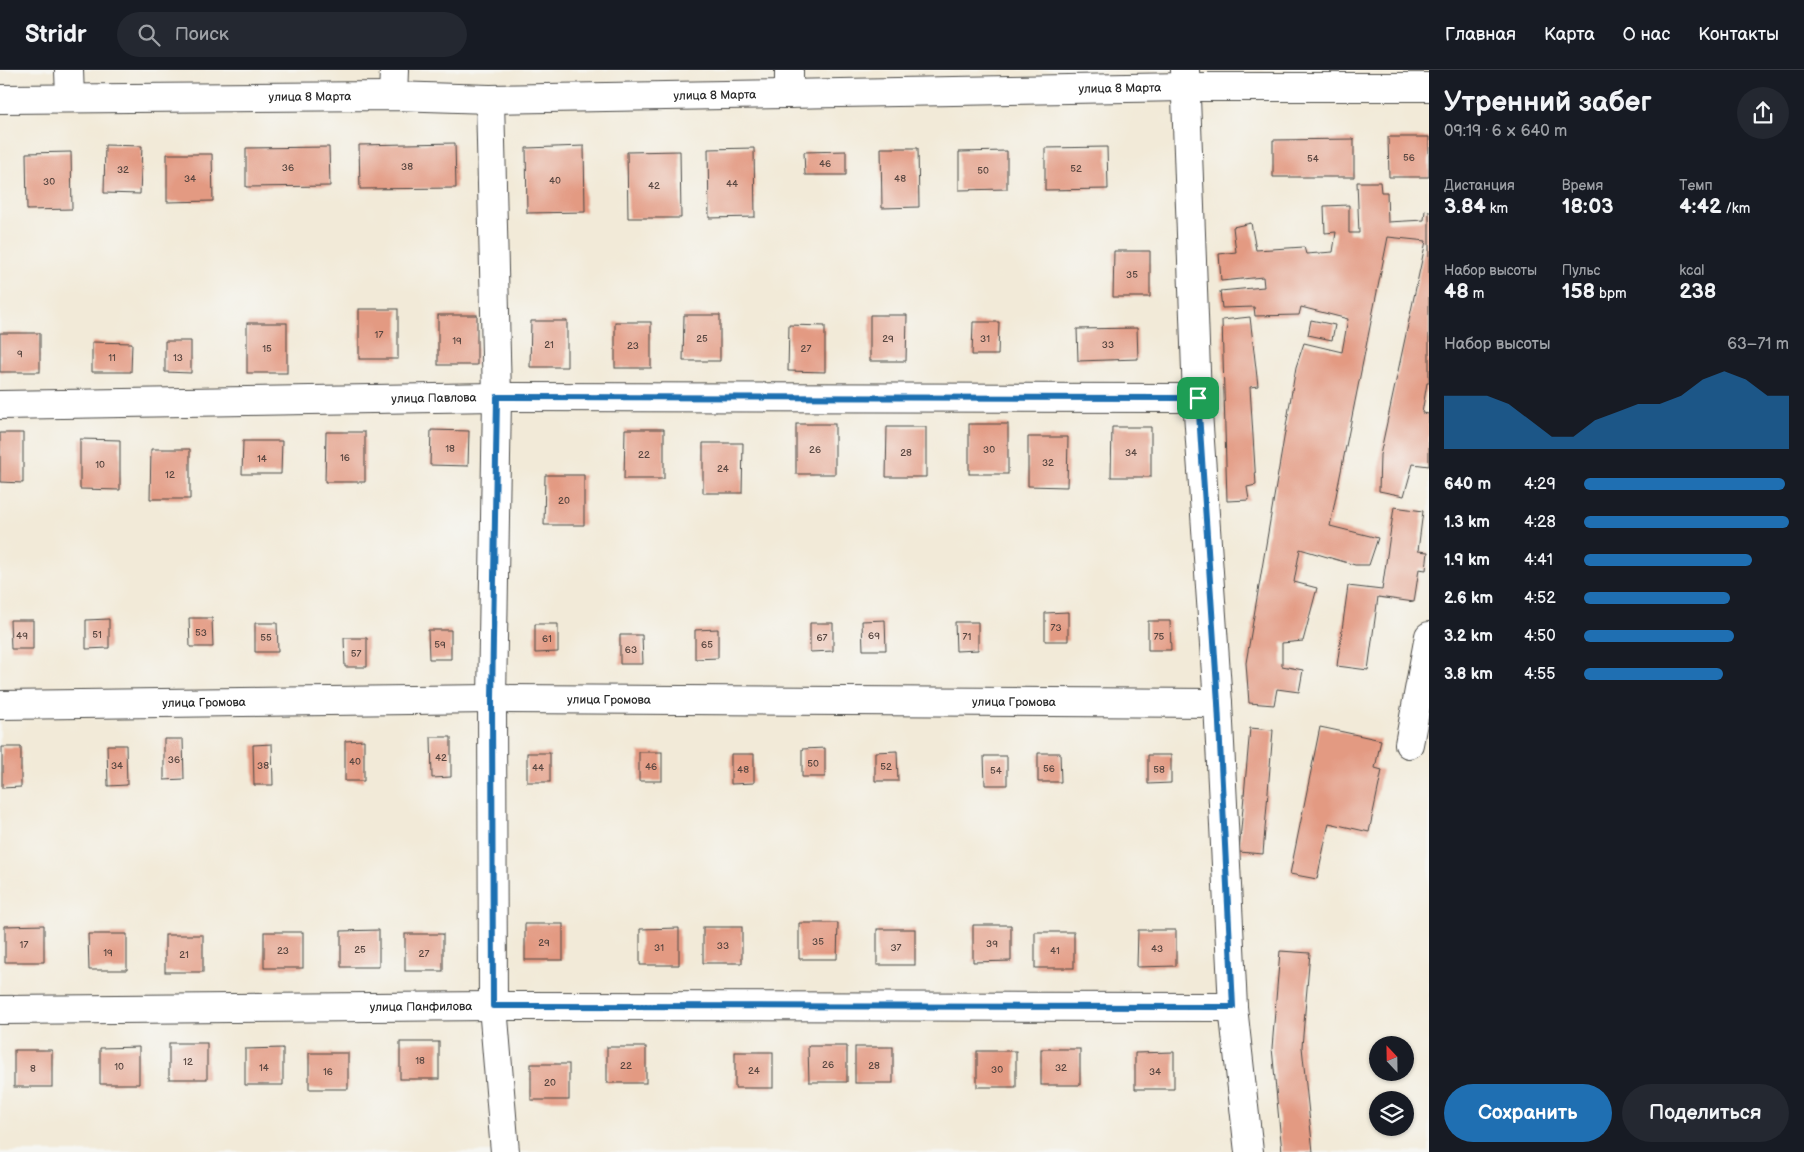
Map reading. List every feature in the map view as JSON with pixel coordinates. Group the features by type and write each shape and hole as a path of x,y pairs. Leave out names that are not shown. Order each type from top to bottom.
{"street":[{"path":"69,70 70,98"},
{"path":"1186,79 1198,398 1218,703 1233,1007 1249,1152"},
{"name":"улица 8 Марта","path":"0,99 70,98 393,83 490,99 789,82 1186,79 1429,87"},
{"path":"490,99 497,397 492,699 493,1006 505,1152"},
{"name":"улица Павлова","path":"0,405 497,397 1198,398"},
{"path":"1408,744 1429,636"},
{"name":"улица Громова","path":"0,705 492,699 1218,703"},
{"name":"улица Панфилова","path":"0,1010 493,1006 1233,1007"}],"building":[{"path":"1388,137 1429,137 1429,177 1389,177"},
{"path":"1354,139 1354,177 1273,177 1273,140"},
{"path":"455,143 456,188 360,189 359,145"},
{"path":"105,145 142,146 140,194 104,193"},
{"path":"584,146 585,212 527,213 526,148"},
{"path":"329,147 330,186 246,187 246,148"},
{"path":"1107,147 1108,189 1045,190 1045,148"},
{"path":"754,148 755,217 709,218 708,149"},
{"path":"881,148 918,148 919,207 882,208"},
{"path":"680,151 681,218 628,218 627,152"},
{"path":"846,151 846,175 805,175 804,152"},
{"path":"1007,151 1007,189 959,190 959,152"},
{"path":"71,152 72,209 27,210 26,153"},
{"path":"167,154 212,154 213,201 167,202"},
{"path":"1357,182 1380,182 1381,192 1387,192 1388,222 1424,220 1425,210 1429,211 1429,383 1427,383 1422,413 1429,414 1429,466 1413,464 1404,496 1379,491 1380,455 1426,241 1388,237 1330,526 1378,538 1369,565 1355,565 1300,549 1294,582 1317,588 1303,641 1282,643 1282,666 1303,670 1299,692 1277,689 1274,705 1249,703 1246,663 1296,367 1304,343 1342,352 1348,319 1301,307 1299,315 1255,316 1254,307 1222,308 1220,291 1264,287 1263,277 1221,281 1219,254 1236,252 1233,227 1251,223 1256,250 1304,247 1306,254 1333,252 1336,232 1325,233 1324,206 1349,205 1349,233 1359,233"},
{"path":"1114,251 1150,251 1150,297 1113,297"},
{"path":"359,309 398,309 398,359 359,359"},
{"path":"438,315 477,315 477,365 438,365"},
{"path":"684,315 720,315 720,361 683,361"},
{"path":"870,315 907,315 906,361 870,361"},
{"path":"1250,317 1258,386 1250,387 1256,485 1247,487 1249,500 1227,501 1222,320"},
{"path":"1311,320 1335,325 1332,340 1308,335"},
{"path":"531,321 567,321 567,367 530,367"},
{"path":"615,322 651,322 651,368 615,368"},
{"path":"973,322 999,322 998,355 972,355"},
{"path":"247,323 287,323 287,373 247,373"},
{"path":"789,325 825,326 825,372 788,371"},
{"path":"1137,328 1138,359 1078,361 1077,329"},
{"path":"0,333 40,333 40,372 0,372"},
{"path":"165,341 191,341 191,373 165,372"},
{"path":"92,342 132,343 131,372 92,372"},
{"path":"796,424 835,424 835,474 796,474"},
{"path":"969,424 1008,424 1008,474 969,474"},
{"path":"887,427 926,427 926,477 886,477"},
{"path":"1112,427 1151,427 1151,477 1111,477"},
{"path":"625,429 664,429 664,479 624,479"},
{"path":"431,430 469,431 468,466 430,465"},
{"path":"326,432 365,432 365,482 325,482"},
{"path":"0,433 23,433 23,483 0,482"},
{"path":"1028,437 1068,437 1067,487 1028,486"},
{"path":"80,439 120,440 120,490 80,489"},
{"path":"243,441 282,441 281,474 242,474"},
{"path":"703,443 743,443 742,493 703,493"},
{"path":"151,449 190,449 190,499 150,499"},
{"path":"545,475 584,475 584,525 544,525"},
{"path":"1394,507 1423,511 1418,551 1428,552 1426,570 1419,569 1414,602 1378,597 1368,670 1337,666 1348,586 1382,590"},
{"path":"1068,612 1068,641 1045,641 1045,613"},
{"path":"189,618 212,618 213,647 190,647"},
{"path":"109,619 109,648 86,649 86,620"},
{"path":"10,620 33,620 33,649 11,649"},
{"path":"885,620 886,650 863,650 862,621"},
{"path":"1148,621 1170,621 1171,650 1148,650"},
{"path":"955,622 978,622 978,650 956,651"},
{"path":"255,623 277,623 278,652 255,652"},
{"path":"810,623 833,623 833,651 810,652"},
{"path":"535,624 558,624 558,652 535,653"},
{"path":"718,629 718,658 695,659 695,630"},
{"path":"428,630 451,630 451,659 429,659"},
{"path":"620,635 642,635 643,664 620,664"},
{"path":"344,638 367,638 367,667 345,667"},
{"path":"1320,727 1381,740 1375,768 1382,770 1369,832 1329,823 1317,879 1290,874"},
{"path":"1250,728 1273,730 1263,854 1239,852"},
{"path":"431,737 451,737 451,777 432,778"},
{"path":"164,739 183,739 184,779 164,780"},
{"path":"364,740 364,781 345,781 345,741"},
{"path":"272,744 273,785 254,785 253,745"},
{"path":"107,745 126,745 127,785 108,786"},
{"path":"2,747 21,747 21,787 2,788"},
{"path":"825,748 825,777 802,777 802,749"},
{"path":"897,751 898,781 875,781 875,752"},
{"path":"639,752 662,752 662,781 639,781"},
{"path":"527,753 550,753 550,782 527,782"},
{"path":"1038,753 1060,753 1061,782 1038,782"},
{"path":"731,754 754,754 754,783 731,784"},
{"path":"1148,755 1171,755 1171,783 1148,784"},
{"path":"984,756 1007,756 1007,785 985,785"},
{"path":"799,923 838,923 837,959 799,959"},
{"path":"525,924 563,924 563,960 525,960"},
{"path":"44,925 44,962 5,962 5,926"},
{"path":"973,925 1011,925 1011,961 973,962"},
{"path":"703,927 742,927 742,963 703,963"},
{"path":"679,928 679,965 640,965 640,929"},
{"path":"877,929 915,929 915,965 877,965"},
{"path":"379,930 379,967 341,967 341,931"},
{"path":"1138,930 1176,930 1176,966 1137,967"},
{"path":"264,932 303,932 303,968 264,968"},
{"path":"1035,932 1074,932 1074,968 1035,968"},
{"path":"88,934 127,934 127,970 89,970"},
{"path":"405,934 443,934 443,971 405,971"},
{"path":"165,935 203,935 203,972 165,972"},
{"path":"1280,951 1310,953 1302,1047 1313,1152 1282,1152 1272,1048"},
{"path":"400,1042 439,1042 439,1079 400,1079"},
{"path":"169,1043 207,1043 207,1079 169,1079"},
{"path":"808,1046 847,1046 847,1082 809,1082"},
{"path":"139,1047 139,1084 100,1084 100,1048"},
{"path":"607,1047 646,1047 646,1083 607,1083"},
{"path":"855,1047 893,1047 893,1083 855,1083"},
{"path":"283,1048 283,1085 245,1085 245,1049"},
{"path":"1041,1049 1080,1049 1080,1085 1041,1085"},
{"path":"14,1050 52,1050 52,1087 14,1087"},
{"path":"977,1051 1016,1051 1016,1087 977,1087"},
{"path":"735,1052 773,1052 773,1088 735,1088"},
{"path":"1174,1052 1174,1089 1135,1089 1135,1053"},
{"path":"309,1053 348,1053 348,1089 309,1089"},
{"path":"531,1064 569,1064 569,1100 531,1100"}],"route":[{"path":"497,397 1198,398 1218,703 1233,1007 493,1006 492,699 497,397"}]}
